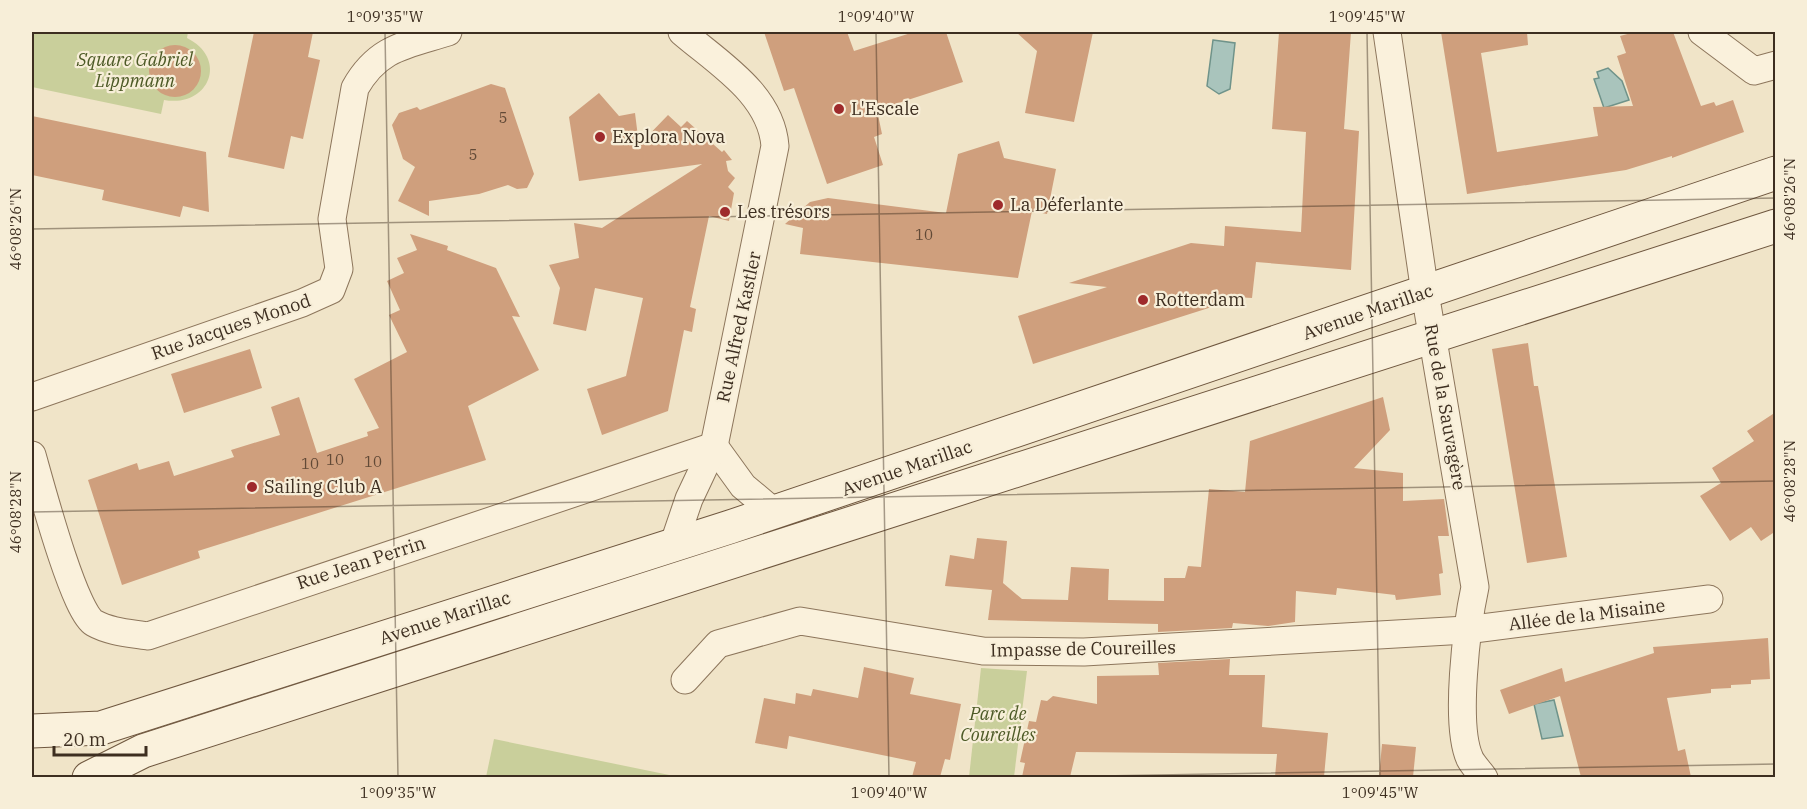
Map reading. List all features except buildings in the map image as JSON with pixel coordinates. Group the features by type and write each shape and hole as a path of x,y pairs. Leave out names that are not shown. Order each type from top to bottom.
{"street":[{"name":"Rue Jacques Monod","path":"32,397 302,303 332,290 339,268 332,219 355,88 366,69 381,55 448,32"},
{"name":"Rue Alfred Kastler","path":"673,546 689,498 714,446 775,147 774,133 764,108 682,32"},
{"name":"Rue de la Sauvagère","path":"1387,32 1425,293 1475,587 1466,630 1463,728 1470,758 1484,777"},
{"path":"1702,32 1754,71 1776,64"},
{"name":"Avenue Marillac","path":"32,731 101,728 673,546 1776,173"},
{"name":"Avenue Marillac","path":"89,777 153,748 1776,226"},
{"name":"Rue Jean Perrin","path":"32,455 75,595 92,622 116,631 148,636 714,446"},
{"path":"714,446 743,486 774,512"},
{"name":"Allée de la Misaine","path":"1466,630 1709,599"},
{"name":"Impasse de Coureilles","path":"685,680 718,644 800,621 983,651 1084,652 1466,630"}],"green space":[{"name":"Square Gabriel Lippmann","path":"32,32 188,32 187,38 200,47 207,58 210,69 208,80 192,97 164,100 161,114 32,87"},
{"name":"Parc de Coureilles","path":"981,668 1027,671 1014,777 969,777"},
{"path":"494,739 679,777 486,777"}],"water":[{"path":"1213,40 1235,43 1230,89 1219,94 1207,86"},
{"path":"1608,68 1622,81 1629,100 1604,108 1594,79 1599,78 1597,72"},
{"path":"1554,700 1563,736 1542,739 1534,704"}],"place":[{"name":"L'Escale","path":"839,109"},
{"name":"Explora Nova","path":"600,137"},
{"name":"La Déferlante","path":"998,205"},
{"name":"Les trésors","path":"725,212"},
{"name":"Rotterdam","path":"1143,300"},
{"name":"Sailing Club A","path":"252,487"}]}
